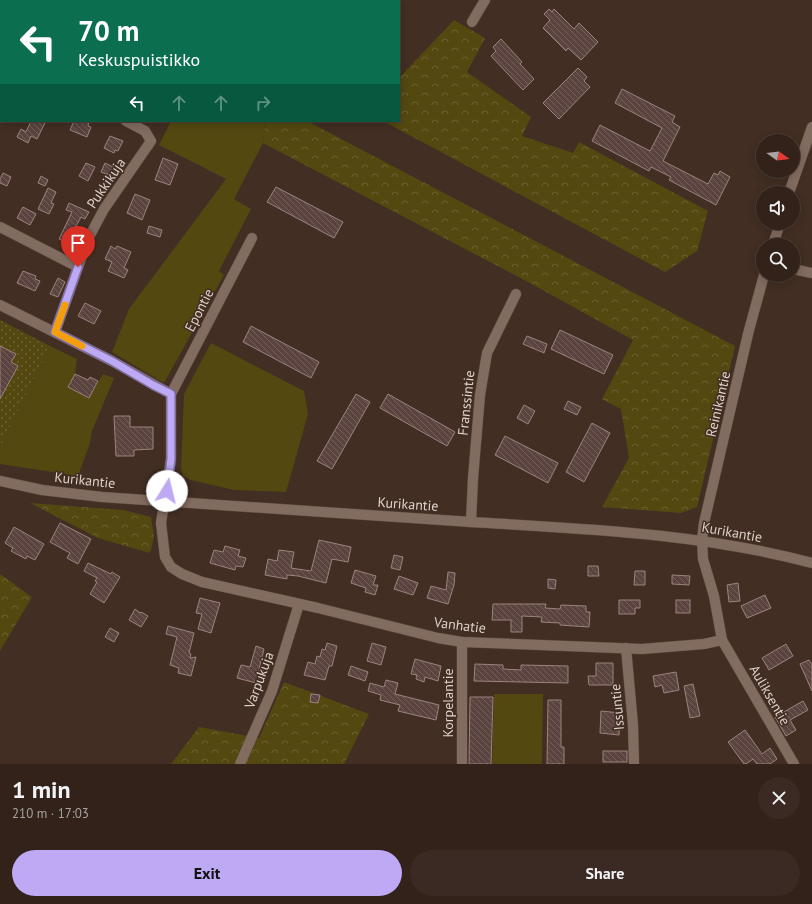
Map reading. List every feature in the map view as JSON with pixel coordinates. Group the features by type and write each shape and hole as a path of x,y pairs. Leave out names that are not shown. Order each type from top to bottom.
{"street":[{"path":"472,22 485,0"},
{"name":"Pukkikuja","path":"55,332 88,239 104,209 151,141 145,131 128,122"},
{"path":"791,186 812,127"},
{"path":"0,227 78,267"},
{"name":"Epontie","path":"171,394 252,238"},
{"path":"800,270 812,273"},
{"name":"Reinikantie","path":"702,540 704,524 748,334 762,282"},
{"name":"Franssintie","path":"471,522 480,395 486,353 516,294"},
{"path":"0,305 112,361 171,394"},
{"name":"Vanhatie","path":"171,394 171,459 161,523 162,542 165,557 171,567 182,574 202,582 438,638 462,642 626,648 672,648 722,640"},
{"name":"Kurikantie","path":"0,481 42,490 102,497 567,528 677,537 745,547 812,563"},
{"path":"702,540 703,559 714,596 722,640"},
{"name":"Varpukuja","path":"240,764 272,690 299,604"},
{"name":"Auliksentie","path":"722,640 794,764"},
{"name":"Korpelantie","path":"462,642 462,764"},
{"name":"Issuntie","path":"626,648 634,725 634,764"}],"green space":[{"path":"454,20 485,38 467,72 531,117 522,136 573,153 579,142 708,211 697,251 665,272 385,122 400,122 400,77"},
{"path":"170,122 265,122 263,143 234,199 251,209 219,271 224,275 164,383 112,352 129,309 226,179 159,145"},
{"path":"265,122 309,122 735,346 697,507 681,513 602,507 629,458 621,409 602,399 633,340 530,283 263,143"},
{"path":"0,320 50,346 0,447"},
{"path":"211,343 304,391 308,414 286,492 234,490 191,480 183,476 181,469 184,394"},
{"path":"50,346 77,359 75,373 68,387 89,398 103,374 114,378 92,431 90,443 78,476 0,464 0,447"},
{"path":"30,503 123,510 151,517 154,537 150,553 98,538"},
{"path":"0,574 32,597 0,651"},
{"path":"284,682 369,714 344,764 171,764 199,727 259,738"},
{"path":"494,694 543,694 542,764 492,764"}],"building":[{"path":"549,9 552,12 554,9 574,29 579,23 598,42 581,60 568,48 566,51 543,28 550,20 544,14"},
{"path":"501,39 522,62 520,64 534,79 523,90 491,56 496,51 493,47"},
{"path":"578,68 587,77 584,81 590,87 559,119 543,103"},
{"path":"622,89 675,116 672,122 680,127 663,161 708,184 714,173 718,175 720,171 730,177 716,205 669,180 671,177 651,167 649,171 592,141 600,125 650,151 662,128 615,103"},
{"path":"31,122 45,123 37,139 31,136 28,143 17,137 21,129 26,132"},
{"path":"74,122 89,122 88,126 91,127 87,137 70,130"},
{"path":"110,136 123,141 118,151 115,150 114,153 104,148"},
{"path":"163,158 178,164 170,185 155,180"},
{"path":"86,163 95,167 88,181 79,176"},
{"path":"105,163 117,169 114,177 101,172"},
{"path":"3,173 11,177 7,186 0,183"},
{"path":"41,176 48,180 45,186 38,183"},
{"path":"276,187 343,222 334,238 267,202"},
{"path":"48,188 56,192 51,203 54,204 49,214 38,209"},
{"path":"135,194 150,200 142,220 127,213"},
{"path":"69,203 89,212 85,219 81,217 72,234 78,237 73,246 59,239 72,212 66,210"},
{"path":"23,207 36,214 30,225 17,218"},
{"path":"149,226 162,230 160,237 147,233"},
{"path":"111,246 115,249 117,246 131,252 124,268 128,270 124,278 108,271 112,262 105,259"},
{"path":"23,271 36,276 35,279 40,281 35,291 17,283"},
{"path":"58,278 65,282 58,297 50,294"},
{"path":"85,303 101,311 94,324 78,316"},
{"path":"251,326 319,362 311,378 243,342"},
{"path":"560,330 613,355 604,374 551,349"},
{"path":"527,336 547,344 544,353 523,344"},
{"path":"0,346 16,354 11,362 18,366 0,399"},
{"path":"75,374 88,380 90,377 98,381 89,398 68,387"},
{"path":"356,394 370,402 332,469 317,461"},
{"path":"388,394 455,432 447,446 380,408"},
{"path":"568,401 581,407 577,415 564,409"},
{"path":"524,405 535,411 528,424 517,418"},
{"path":"114,416 130,416 130,427 153,427 153,449 134,450 134,456 116,456"},
{"path":"592,423 610,433 584,482 566,472"},
{"path":"505,436 558,463 548,483 495,455"},
{"path":"60,523 91,539 78,564 67,558 70,553 50,542"},
{"path":"14,527 44,544 35,560 27,556 26,559 11,551 13,548 5,543"},
{"path":"319,540 351,547 348,562 332,559 326,583 298,576 287,575 287,579 265,575 268,559 277,561 279,550 294,552 291,568 311,571"},
{"path":"225,546 240,550 238,556 246,558 243,567 236,566 235,570 210,563 214,550 223,552"},
{"path":"394,555 403,557 400,570 391,568"},
{"path":"88,563 111,574 112,572 120,577 104,603 90,594 97,582 95,581 97,578 84,571"},
{"path":"588,566 598,566 599,576 588,576"},
{"path":"355,570 376,576 373,585 378,585 375,595 365,592 366,588 351,583"},
{"path":"635,571 645,571 645,585 634,585"},
{"path":"448,572 455,573 454,585 448,604 427,598 431,586 446,590"},
{"path":"672,575 690,576 689,585 672,584"},
{"path":"399,576 418,583 413,595 394,589"},
{"path":"548,579 556,580 555,589 548,588"},
{"path":"738,583 740,601 729,602 727,585"},
{"path":"765,595 771,608 747,618 741,606"},
{"path":"200,598 220,603 211,633 198,629 202,614 196,613"},
{"path":"619,600 640,600 640,608 635,608 635,614 619,614"},
{"path":"676,600 690,600 690,613 676,613"},
{"path":"493,604 546,604 545,608 560,609 561,605 586,606 586,612 590,612 589,627 541,622 542,617 522,616 522,632 511,632 511,620 492,620"},
{"path":"135,609 148,616 141,627 129,620"},
{"path":"168,626 194,633 189,653 191,654 190,658 196,657 191,676 178,673 179,668 170,665 177,637 166,634"},
{"path":"110,628 119,633 114,642 105,637"},
{"path":"327,643 337,646 332,666 329,666 325,680 304,675 308,662 315,664 317,656 320,657 322,649 325,650"},
{"path":"372,643 386,647 381,665 367,661"},
{"path":"786,644 793,656 769,670 762,658"},
{"path":"256,646 264,649 259,669 264,671 260,684 237,678 241,665 250,667"},
{"path":"415,659 441,666 438,681 425,677 424,682 416,679 417,675 411,674"},
{"path":"809,660 812,665 812,691 800,664"},
{"path":"596,663 613,663 613,685 589,685 588,676 596,676"},
{"path":"475,664 503,665 503,669 521,670 521,665 568,666 568,683 474,681"},
{"path":"351,666 368,672 365,681 348,675"},
{"path":"676,672 679,690 664,693 662,685 655,687 653,676"},
{"path":"386,680 398,683 395,694 439,705 436,720 398,711 400,705 380,700 381,695 368,691 370,683 384,687"},
{"path":"693,684 700,716 690,718 684,686"},
{"path":"311,694 320,695 318,703 310,702"},
{"path":"470,697 493,697 491,764 469,764"},
{"path":"548,700 561,700 561,747 564,747 564,764 547,764"},
{"path":"803,701 808,710 790,720 796,730 786,736 775,717"},
{"path":"601,711 620,713 619,735 600,733"},
{"path":"745,730 762,754 770,748 777,759 770,764 757,764 753,759 744,764 728,742"},
{"path":"603,751 627,751 627,762 603,762"}],"slow traffic":[{"path":"65,305 55,332 82,346"}],"route":[{"path":"78,267 55,332 112,361 171,394 171,459 167,491"}]}
